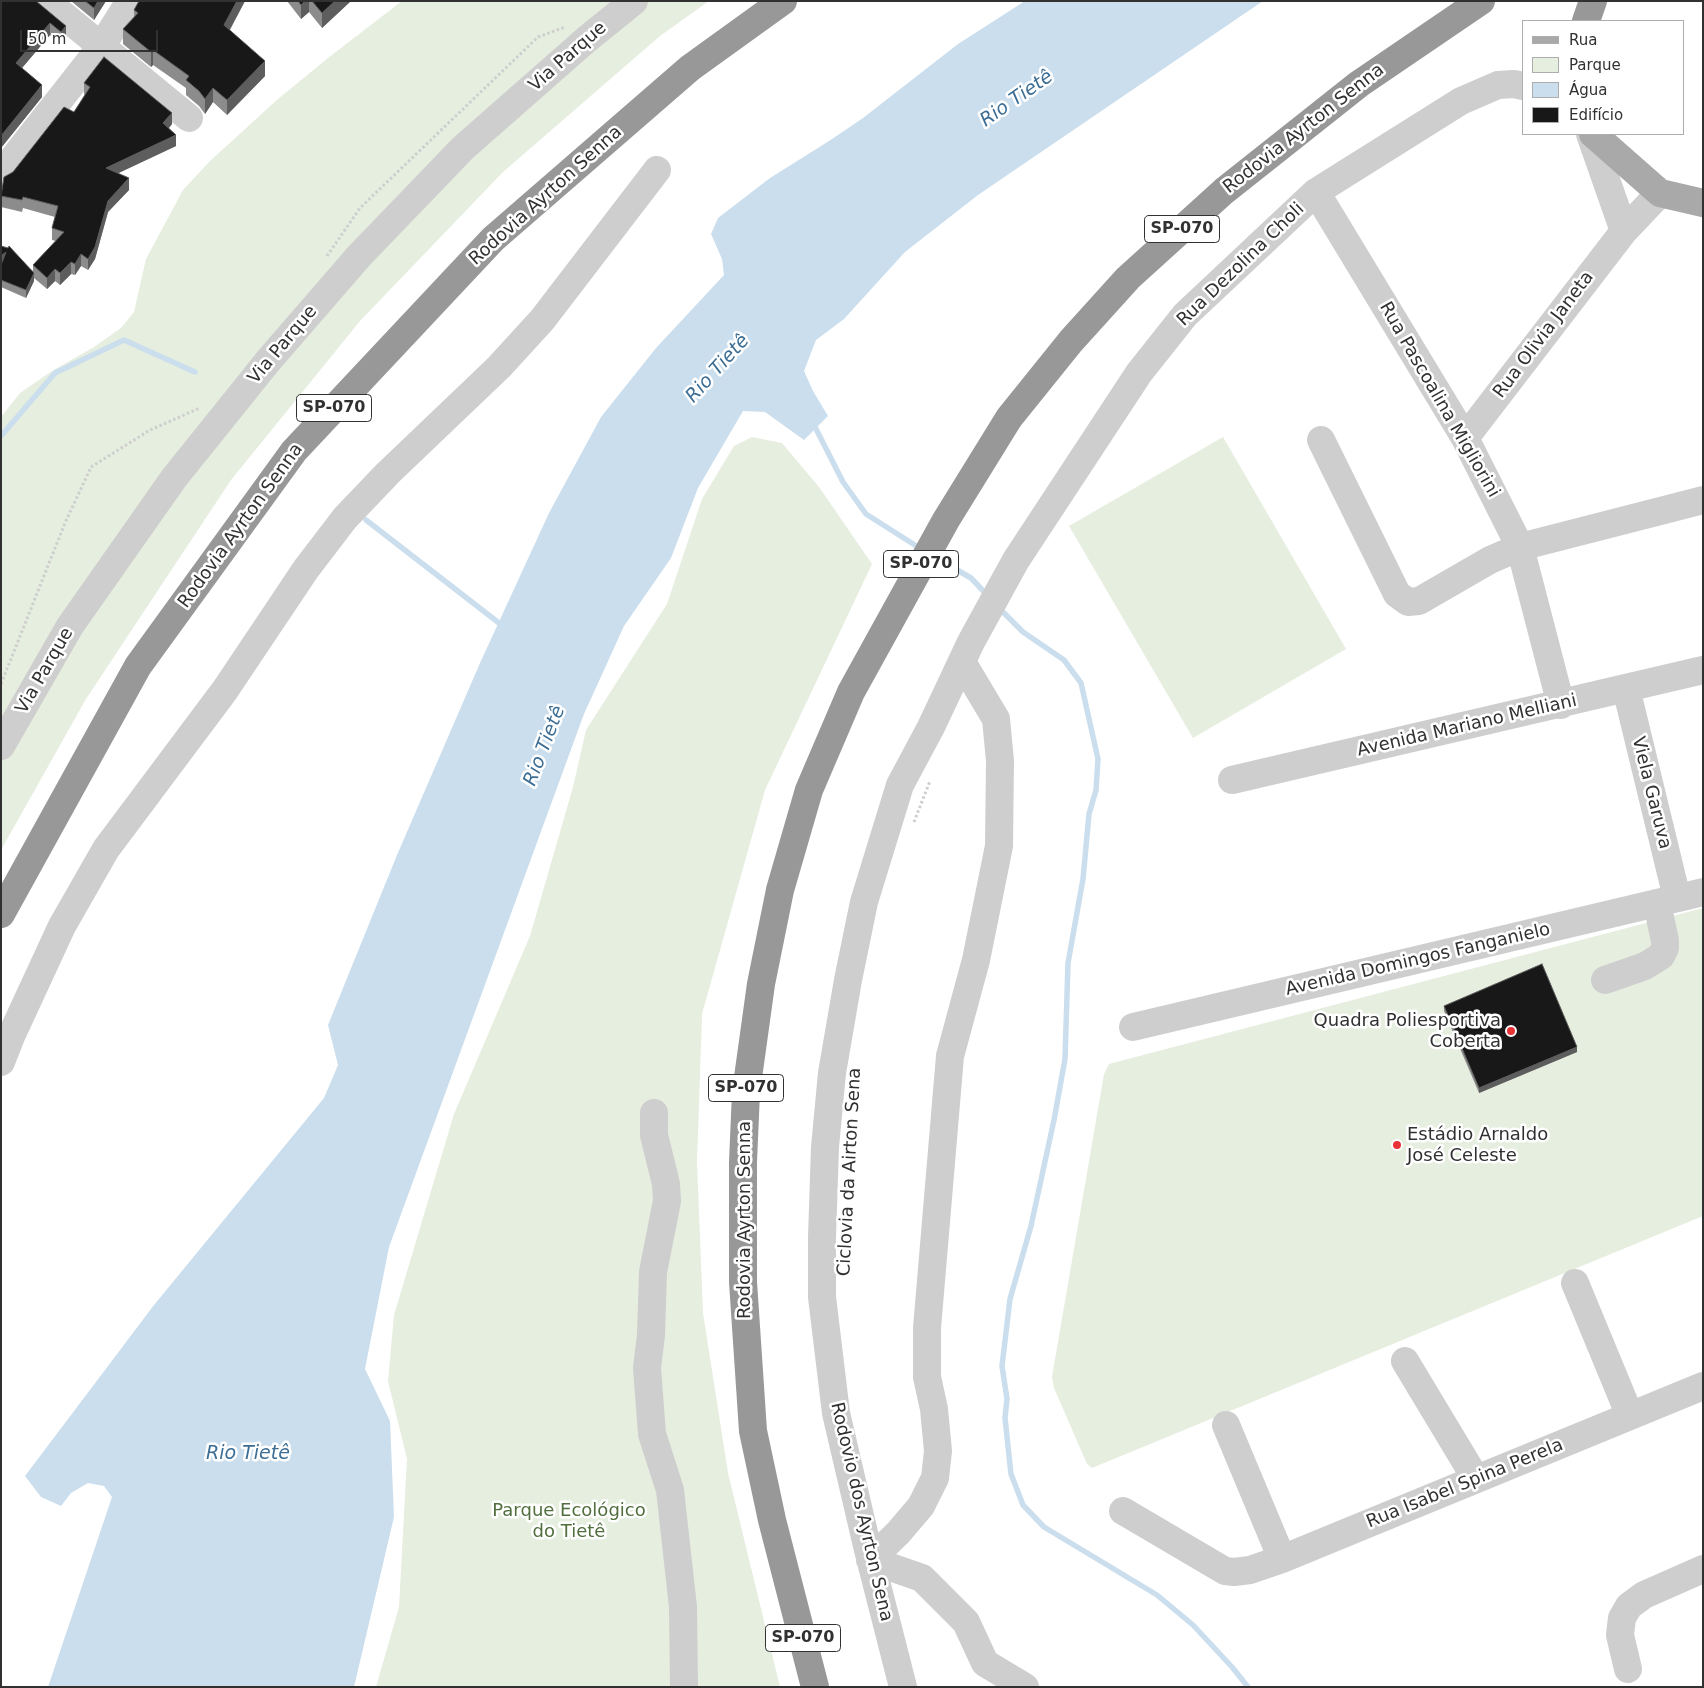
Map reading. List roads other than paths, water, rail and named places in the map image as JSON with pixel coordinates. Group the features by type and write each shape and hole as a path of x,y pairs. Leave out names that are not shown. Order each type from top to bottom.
{"highway":[{"name":"Rodovia Ayrton Senna","path":"1,914 138,666 294,451 493,239 690,68 783,1"},
{"name":"Rodovia Ayrton Senna","path":"815,1687 772,1520 753,1431 743,1282 742,1162 746,1092 761,984 778,899 809,790 851,692 946,520 1010,418 1071,341 1128,278 1224,190 1359,84 1481,1"},
{"path":"1586,20 1592,1"}],"main road":[{"path":"1592,135 1660,193 1703,203"}],"street":[{"path":"46,1 189,118"},
{"path":"1,174 101,47 130,1"},
{"name":"Via Parque","path":"1,746 70,626 174,478 268,361 359,256 463,148 634,1"},
{"name":"Rua Dezolina Choli","path":"967,652 1016,560 1139,373 1186,315 1316,192 1461,101 1498,85 1514,84 1522,86"},
{"path":"1591,135 1624,231"},
{"path":"1,1062 62,926 106,849 225,690 306,569 345,518 388,473 499,367 542,320 657,170"},
{"name":"Rua Pascoalina Migliorini","path":"1316,192 1465,438 1520,546 1561,705"},
{"name":"Rua Olivia Janeta","path":"1465,438 1624,231 1660,193"},
{"path":"1321,440 1397,594 1408,602 1419,601 1490,560 1520,546 1703,500"},
{"path":"967,652 996,719 1000,761 999,846 976,960 950,1056 927,1328 928,1377 934,1408 938,1451 935,1478 921,1506 898,1533 870,1560 922,1578 966,1622 985,1663 1025,1687"},
{"name":"Rodovio dos Ayrton Sena","path":"903,1687 870,1560 836,1413 822,1298 822,1217 825,1148 832,1073 864,902 900,785 931,727 967,652"},
{"name":"Avenida Mariano Melliani","path":"1232,780 1561,705 1703,670"},
{"name":"Viela Garuva","path":"1605,980 1645,966 1661,956 1679,898 1626,688"},
{"name":"Avenida Domingos Fanganielo","path":"1133,1027 1679,898"},
{"path":"654,1113 654,1135 666,1184 668,1201 652,1272 651,1335 647,1368 652,1434 670,1490 682,1607 682,1679 684,1687"},
{"path":"1575,1283 1630,1416"},
{"path":"1405,1361 1476,1479"},
{"name":"Rua Isabel Spina Perela","path":"1123,1512 1225,1571 1250,1570 1282,1559 1703,1386"},
{"path":"1226,1425 1282,1559"},
{"path":"1628,1669 1620,1635 1622,1618 1629,1606 1644,1595 1703,1569"}],"water":[{"name":"Rio Tietê","path":"1025,1 1263,1 978,195 905,252 844,319 816,340 804,371 828,416 804,440 765,412 743,411 698,488 671,558 624,626 584,714 389,1247 365,1369 390,1421 394,1517 354,1687 48,1687 112,1497 104,1486 88,1483 71,1493 61,1506 41,1497 25,1476 154,1305 324,1098 338,1065 328,1025 397,855 480,663 549,513 601,417 656,348 724,275 722,259 711,234 718,218 770,178 863,118 958,44"}],"waterway":[{"path":"1,436 55,373 124,340 195,372"},
{"path":"813,423 843,482 866,514 921,549"},
{"path":"366,520 505,626"},
{"path":"933,556 971,578 988,596"},
{"path":"999,608 1023,632 1064,660 1081,683 1098,759 1096,790 1089,814 1083,879 1068,963 1065,1059 1031,1226 1010,1299 1002,1366 1007,1399 1005,1418 1011,1474 1023,1505 1044,1527 1157,1595 1193,1625 1248,1687"}],"place":[{"name":"Quadra Poliesportiva Coberta","path":"1511,1031"},
{"name":"Estádio Arnaldo José Celeste","path":"1397,1145"}],"park label":[{"name":"Parque Ecológico do Tietê","path":"569,1521"}]}
